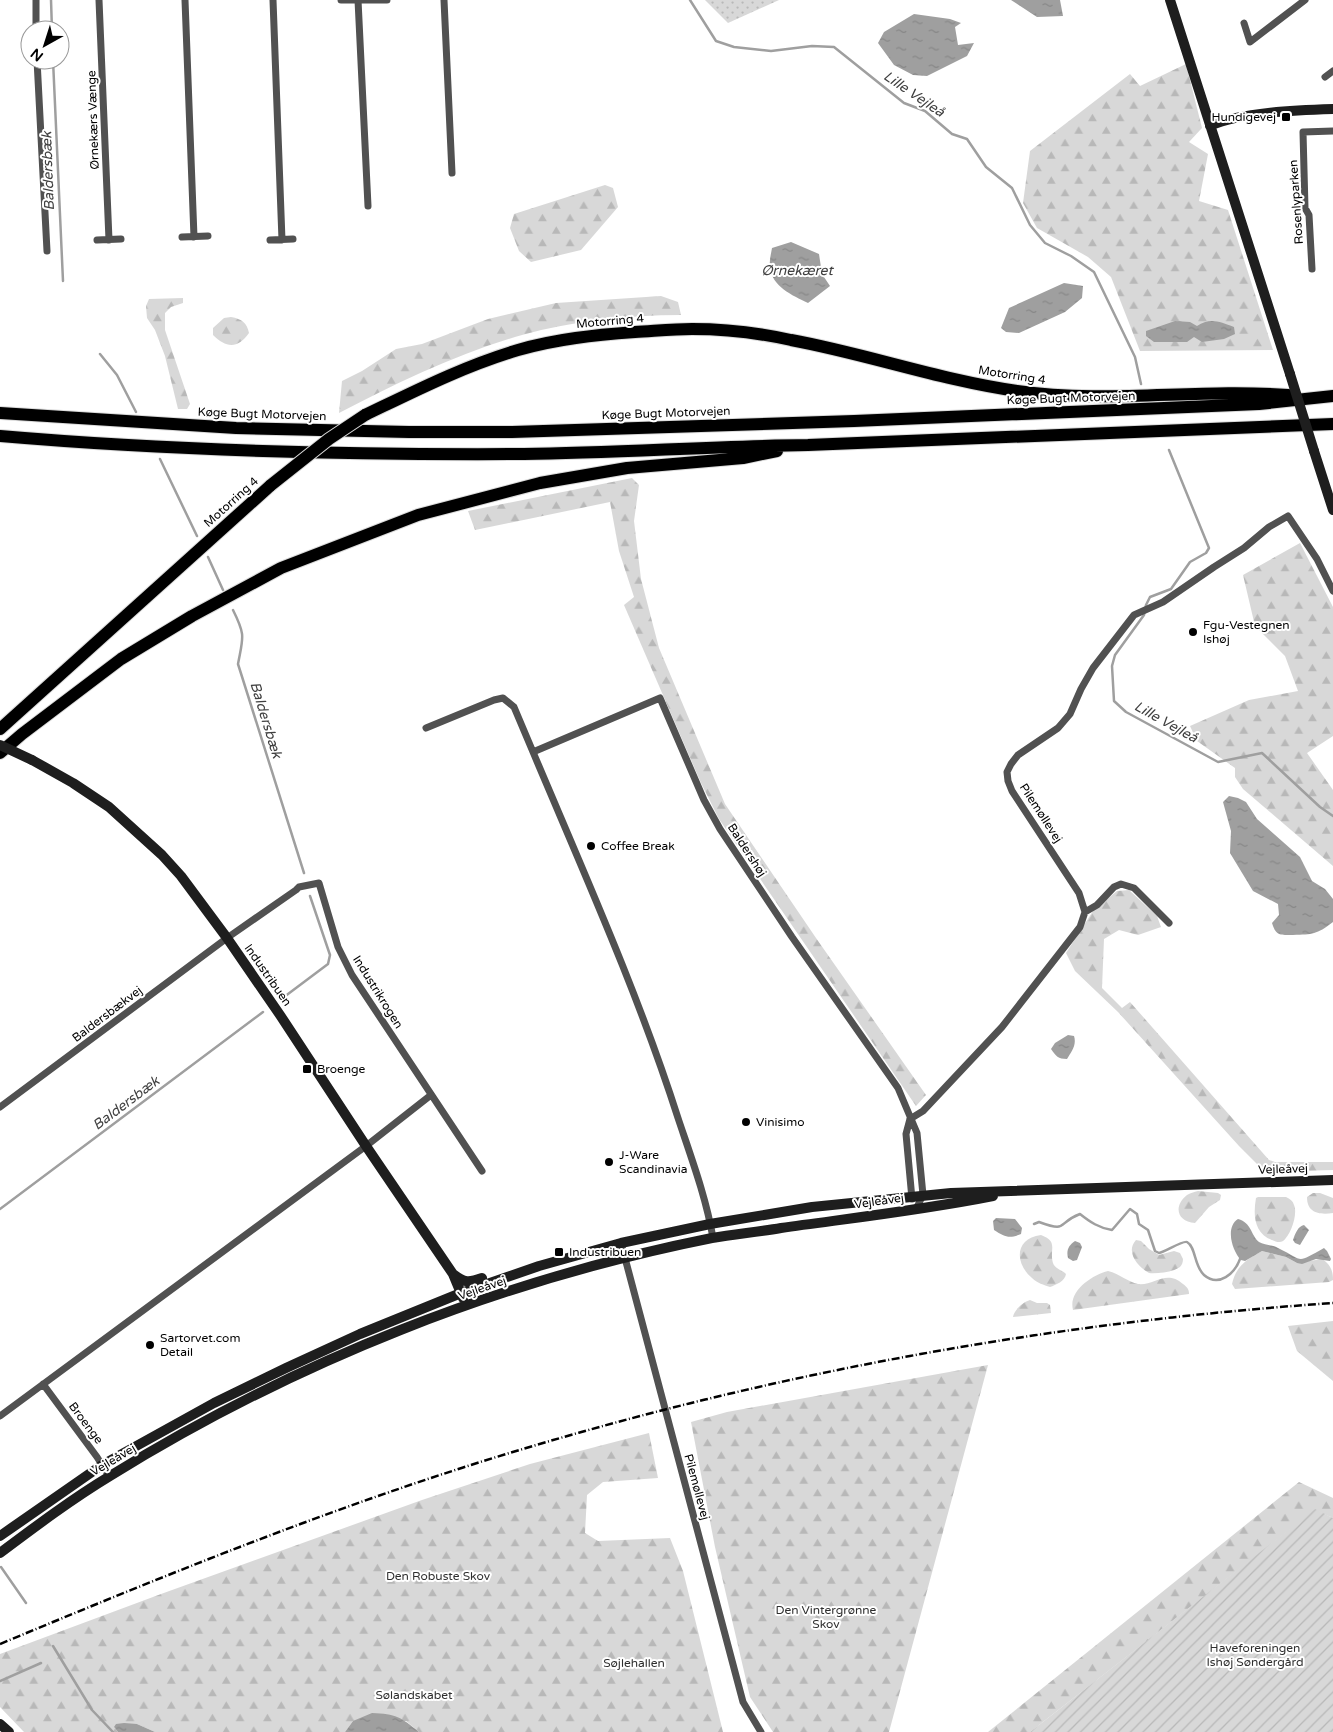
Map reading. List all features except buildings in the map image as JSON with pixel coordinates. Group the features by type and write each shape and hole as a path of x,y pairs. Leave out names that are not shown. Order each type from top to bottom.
{"highway":[{"name":"Motorring 4","path":"0,729 271,484 329,439 365,415 449,374 518,350 587,335 692,329 751,333 788,339 978,385 1056,396 1127,397 1260,393 1318,397"},
{"name":"Køge Bugt Motorvejen","path":"0,413 236,428 503,432 854,421 1259,404 1333,396"},
{"path":"0,436 252,452 526,454 1333,424"},
{"path":"0,753 22,734 121,659 192,616 281,568 418,515 540,483 627,468 743,458 808,445"}],"street":[{"path":"36,0 36,20"},
{"name":"Ørnekærs Vænge","path":"99,0 109,240"},
{"path":"185,0 194,236"},
{"path":"273,0 282,240"},
{"path":"341,0 387,0"},
{"path":"358,0 368,206"},
{"path":"444,0 452,174"},
{"path":"1170,0 1333,510"},
{"path":"1244,23 1250,42 1305,0"},
{"path":"38,70 47,251"},
{"path":"1325,77 1333,71"},
{"path":"1210,126 1248,116 1301,110 1333,109"},
{"name":"Rosenlyparken","path":"1312,270 1309,215 1305,208 1303,132 1333,131"},
{"path":"182,237 208,236"},
{"path":"97,240 121,239"},
{"path":"270,240 293,239"},
{"name":"Pilemøllevej","path":"1086,912 1079,893 1012,791 1007,772 1018,756 1058,728 1070,714 1093,668 1134,615 1153,608 1244,548 1269,527 1288,516 1317,559 1333,591"},
{"path":"426,728 494,700 503,698 514,708 626,974 665,1078 713,1238"},
{"name":"Baldershøj","path":"533,752 660,698 704,800 720,829 792,937 898,1088 917,1133 923,1195"},
{"name":"Industribuen","path":"0,744 73,784 109,808 136,831 181,876 228,938 453,1274 466,1306"},
{"name":"Industrikrogen","path":"228,938 299,887 318,883 338,947 352,975 482,1171"},
{"path":"910,1119 923,1111 1002,1027 1080,927 1086,912 1114,887 1121,884 1134,888 1169,923"},
{"name":"Baldersbækvej","path":"0,1107 228,938"},
{"path":"0,1416 366,1146 431,1095"},
{"name":"Baldershøj","path":"910,1119 906,1134 910,1197 916,1209"},
{"name":"Vejleåvej","path":"0,1536 102,1465 214,1403 268,1376 360,1334 461,1293 539,1266 621,1243 710,1224 812,1207 923,1195 1333,1180"},
{"name":"Vejleåvej","path":"0,1553 49,1516 109,1476 219,1413 367,1344 466,1306 545,1280 626,1258 713,1238 954,1204 1024,1190"},
{"path":"916,1209 923,1195"},
{"name":"Pilemøllevej","path":"621,1243 743,1702 761,1732"},
{"path":"453,1274 461,1280 470,1282 520,1267 539,1266"},
{"name":"Broenge","path":"43,1384 109,1476"},
{"path":"0,1724 8,1732"}],"green space":[{"path":"705,0 779,0 728,23"},
{"path":"1186,64 1202,128 1189,142 1208,154 1199,201 1228,210 1273,350 1140,351 1111,277 1088,257 1037,228 1023,203 1030,151 1130,74 1140,86"},
{"path":"605,185 613,188 618,207 581,250 531,262 519,251 510,228 514,214"},
{"path":"661,296 678,302 681,315 600,320 522,335 451,360 339,413 342,381 362,371 396,349 422,344 488,319 556,303"},
{"path":"183,298 183,303 171,307 165,313 165,330 190,404 187,409 178,409 165,356 155,330 147,318 146,306 149,299"},
{"path":"231,317 243,322 249,333 241,342 232,345 223,342 213,335 213,328 224,318"},
{"path":"632,478 639,485 634,521 641,579 659,648 725,804 926,1095 916,1106 719,819 701,783 624,605 634,597 619,551 610,502 475,530 468,511"},
{"path":"1300,543 1333,607 1333,736 1307,753 1333,790 1333,866 1243,789 1235,777 1235,768 1197,741 1190,726 1249,700 1298,691 1285,656 1255,626 1243,575"},
{"path":"1129,890 1157,916 1161,927 1138,935 1119,930 1104,939 1102,988 1122,1008 1130,1002 1269,1160 1275,1162 1333,1162 1333,1170 1265,1172 1239,1146 1118,1012 1075,971 1066,953 1093,911 1117,891"},
{"path":"1198,1191 1218,1193 1221,1195 1220,1200 1209,1207 1195,1223 1189,1222 1184,1220 1179,1213 1180,1204 1187,1195"},
{"path":"1313,1193 1320,1193 1333,1198 1333,1213 1323,1214 1315,1212 1309,1207 1307,1197"},
{"path":"1286,1197 1293,1202 1295,1209 1294,1219 1289,1234 1283,1241 1278,1242 1266,1237 1258,1228 1255,1211 1256,1198"},
{"path":"1041,1235 1052,1243 1054,1265 1066,1274 1062,1281 1050,1287 1038,1283 1032,1278 1026,1272 1020,1259 1022,1246 1026,1241"},
{"path":"1136,1240 1141,1241 1159,1255 1174,1251 1180,1253 1183,1262 1177,1269 1160,1273 1149,1273 1137,1263 1132,1254 1133,1245"},
{"path":"1262,1251 1286,1257 1297,1263 1322,1259 1330,1268 1333,1280 1329,1282 1235,1289 1232,1284 1236,1272 1247,1260"},
{"path":"1108,1271 1138,1284 1171,1278 1186,1286 1189,1294 1073,1310 1072,1303 1078,1290 1095,1276"},
{"path":"1030,1300 1037,1303 1047,1303 1050,1305 1051,1313 1013,1317 1019,1307"},
{"path":"1333,1321 1333,1381 1297,1351 1288,1326"},
{"name":"Den Vintergrønne Skov","path":"988,1365 889,1732 773,1732 750,1697 715,1547 691,1422 727,1412"},
{"name":"Den Robuste Skov","path":"649,1433 658,1478 603,1482 587,1495 585,1533 598,1541 670,1538 683,1571 723,1732 419,1732 406,1721 353,1721 345,1732 155,1732 137,1724 114,1727 118,1732 24,1732 0,1707 0,1654 422,1500 530,1464"},
{"path":"1299,1482 1333,1498 1333,1518 1315,1510 1030,1732 988,1732"},
{"name":"Haveforeningen Ishøj Søndergård","path":"1315,1509 1333,1518 1333,1732 1030,1732"}],"water":[{"path":"1011,0 1060,0 1063,16 1037,17"},
{"path":"914,14 950,19 961,23 955,27 958,45 974,43 967,56 927,76 913,75 894,65 878,43 884,32"},
{"name":"Ørnekæret","path":"791,242 819,254 822,274 830,286 808,303 779,285 770,267 772,248"},
{"path":"1064,283 1083,286 1082,298 1065,312 1019,333 1006,332 1001,328 1009,308"},
{"path":"1175,321 1190,322 1197,326 1211,321 1220,322 1234,327 1235,334 1224,339 1202,342 1194,337 1187,342 1154,342 1146,336 1146,331"},
{"path":"1229,796 1246,802 1257,819 1300,857 1312,881 1325,889 1333,899 1333,922 1318,932 1310,934 1285,935 1277,933 1272,923 1279,915 1278,904 1253,891 1230,853 1231,831 1223,802"},
{"path":"1068,1035 1074,1036 1075,1039 1072,1051 1067,1059 1059,1058 1051,1049 1055,1043"},
{"path":"996,1218 1015,1219 1022,1228 1021,1234 1007,1236 994,1230 993,1221"},
{"path":"1238,1219 1246,1223 1256,1239 1261,1243 1276,1247 1300,1259 1308,1257 1324,1248 1331,1259 1330,1261 1316,1259 1302,1264 1286,1257 1262,1251 1245,1261 1241,1260 1235,1251 1231,1239 1232,1228"},
{"path":"1304,1225 1309,1230 1300,1245 1293,1240 1298,1229"},
{"path":"1075,1241 1080,1243 1082,1247 1077,1260 1073,1261 1068,1258 1067,1253"},
{"path":"372,1713 398,1717 419,1732 345,1732 353,1721"},
{"path":"116,1724 137,1724 155,1732 118,1732 114,1727"}],"waterway":[{"name":"Baldersbæk","path":"51,0 52,20"},
{"name":"Lille Vejleå","path":"690,0 716,41 734,47 771,51 812,46 834,47 904,103 925,111 952,134 967,139 986,167 1012,188 1030,225 1045,243 1071,256 1094,272 1135,357 1141,384"},
{"name":"Baldersbæk","path":"53,70 63,281"},
{"name":"Baldersbæk","path":"100,354 117,375 136,412"},
{"name":"Lille Vejleå","path":"1169,450 1209,548 1206,553 1190,562 1171,589 1150,597 1144,615 1115,655 1112,666 1114,701 1126,712 1218,762 1262,753 1320,807 1333,816"},
{"name":"Baldersbæk","path":"160,459 197,536"},
{"name":"Baldersbæk","path":"208,557 223,590"},
{"name":"Baldersbæk","path":"233,610 242,631 238,664 304,873"},
{"name":"Baldersbæk","path":"284,997 328,964 330,955 310,896"},
{"name":"Baldersbæk","path":"0,1209 263,1012"},
{"path":"1034,1224 1039,1222 1059,1227 1080,1214 1087,1220 1112,1230 1130,1209 1137,1214 1139,1224 1148,1230 1155,1251 1159,1253 1187,1242 1192,1248 1198,1267 1210,1279 1215,1280 1226,1277 1240,1259"},
{"name":"Baldersbæk","path":"1,1567 26,1603"},
{"name":"Baldersbæk","path":"53,1646 92,1710 113,1732"},
{"path":"0,1681 41,1663"}],"railway":[{"path":"0,1644 176,1572 354,1504 474,1464 579,1433 685,1405 899,1358 1007,1340 1115,1324 1333,1303"}],"place":[{"name":"Hundigevej","path":"1286,117"},
{"name":"Fgu-Vestegnen Ishøj","path":"1193,632"},
{"name":"Coffee Break","path":"591,846"},
{"name":"Broenge","path":"307,1069"},
{"name":"Vinisimo","path":"746,1122"},
{"name":"J-Ware Scandinavia","path":"609,1162"},
{"name":"Industribuen","path":"559,1252"},
{"name":"Sartorvet.com Detail","path":"150,1345"}],"park label":[{"name":"Søjlehallen","path":"634,1663"},
{"name":"Sølandskabet","path":"414,1695"}]}
